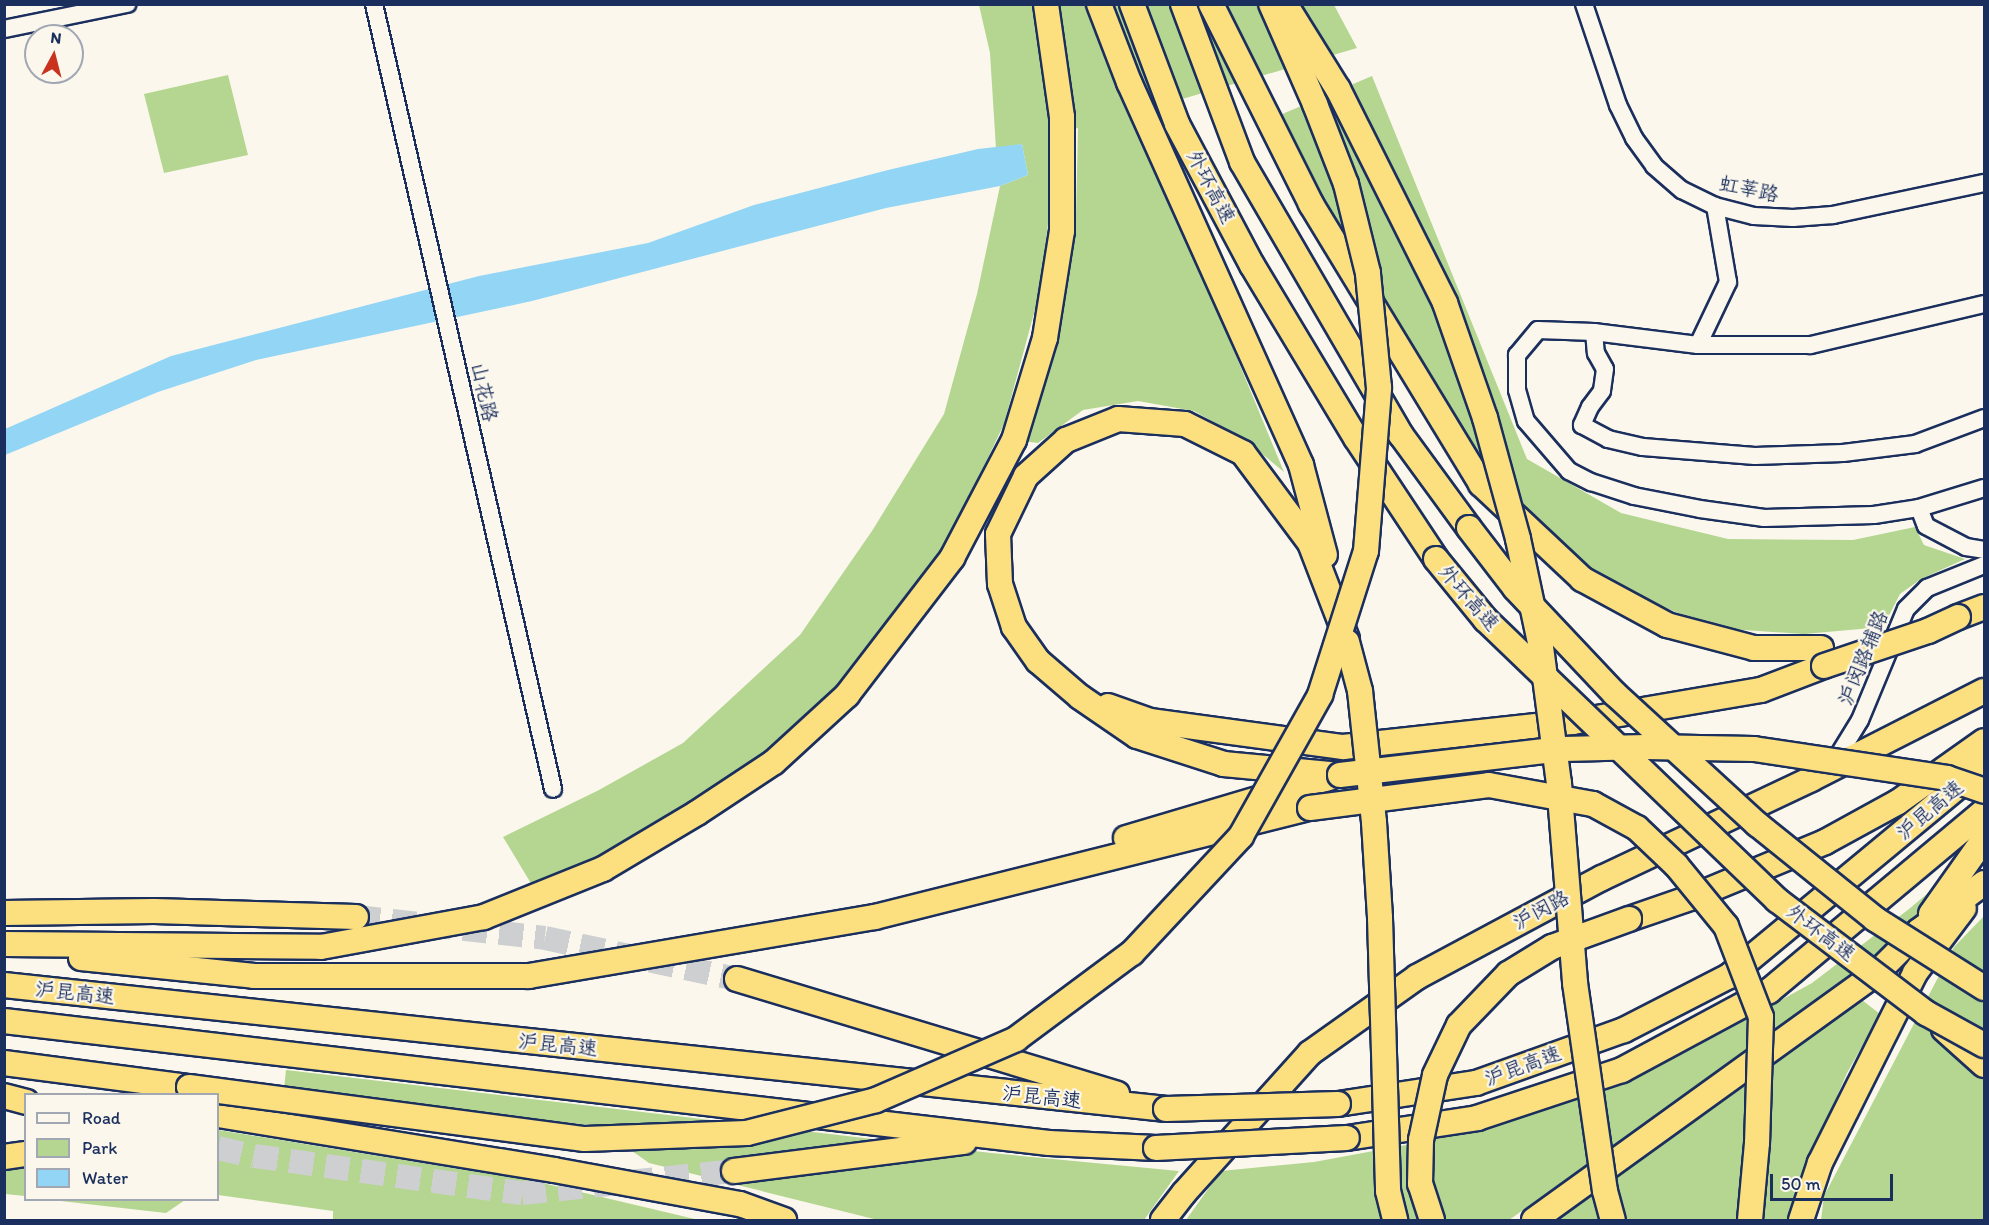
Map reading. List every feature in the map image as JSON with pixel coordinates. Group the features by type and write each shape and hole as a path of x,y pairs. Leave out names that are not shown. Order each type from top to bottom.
{"highway":[{"path":"4,944 321,946 484,917 603,868 697,813 774,762 847,695 945,567 1014,440 1045,338 1062,231 1062,117 1046,4"},
{"path":"1099,4 1129,82 1301,465 1360,691 1374,822 1380,918 1388,1191 1395,1221"},
{"name":"外环高速","path":"1132,4 1177,124 1252,265 1356,438 1436,559 1486,621 1778,900 1926,1013 1984,1045"},
{"name":"外环高速","path":"1183,4 1242,162 1401,435 1515,588 1615,694 1757,824 1875,919 1984,988"},
{"path":"1211,4 1311,204 1481,484 1582,579 1667,625 1754,648 1854,645 1958,617"},
{"path":"4,1065 585,1139 747,1133 876,1100 1016,1040 1132,953 1241,836 1320,695 1366,551 1379,387 1368,273 1346,184 1316,104 1271,4"},
{"path":"1285,4 1338,90 1445,303 1485,418 1518,538 1541,647 1559,783 1575,983 1605,1191 1613,1221"},
{"path":"1340,775 1224,764 1137,736 1080,697 1038,661 1014,627 1000,584 998,534 1026,476 1066,440 1118,419 1185,424 1243,453 1310,543 1347,642"},
{"path":"1080,697 1150,721 1343,747 1573,722 1761,690 1928,631 1984,607"},
{"name":"沪闵路","path":"1164,1221 1184,1193 1310,1053 1417,977 1602,878 1829,770 1984,691"},
{"path":"1432,1221 1420,1184 1421,1140 1435,1075 1459,1025 1508,974 1552,947 1690,898 1825,842 1898,802 1984,741"},
{"path":"874,917 1109,843 1340,775 1563,749 1754,749 1947,778 1984,791"},
{"name":"沪昆高速","path":"4,985 1166,1109 1338,1104 1476,1083 1624,1030 1729,976 1984,765"},
{"path":"4,950 254,976 530,976 874,917 1310,808 1489,785 1593,804 1637,828 1676,865 1726,926 1761,1017 1757,1143 1750,1221"},
{"name":"沪昆高速","path":"4,1021 1049,1143 1156,1148 1347,1138 1477,1118 1622,1070 1769,991 1984,811"},
{"path":"1919,931 1984,839"},
{"path":"1534,1221 1880,970 1919,931 1981,886"},
{"path":"1801,1221 1820,1163 1915,973 1981,886"},
{"path":"4,913 154,911 356,917"},
{"path":"737,979 1166,1109"},
{"path":"1926,1013 1984,1065"},
{"path":"4,1065 104,1093"},
{"path":"1811,1221 1813,1200 1856,1087"},
{"path":"4,1096 24,1101"},
{"path":"221,1116 554,1170 740,1204 804,1221"},
{"path":"734,1171 1002,1137"},
{"path":"4,1158 24,1154"},
{"path":"740,1204 784,1221"}],"street":[{"path":"4,29 127,4"},
{"name":"山花路","path":"374,4 554,789"},
{"name":"虹莘路","path":"1584,4 1618,105 1634,138 1654,166 1682,190 1715,206 1754,216 1792,218 1823,216 1984,183"},
{"path":"1698,345 1728,282 1715,206"},
{"path":"1984,304 1810,345 1698,345 1594,332 1538,330 1517,355 1517,390 1526,421 1569,471 1634,496 1700,510 1764,518 1874,514 1919,508 1984,488"},
{"path":"1594,332 1596,353 1605,369 1602,391 1590,407 1582,424 1608,439 1643,447 1755,456 1843,453 1915,444 1984,418"},
{"path":"1919,508 1926,526 1966,547 1984,549"},
{"name":"沪闵路辅路","path":"1829,770 1860,720 1905,609 1927,588 1984,565"}],"green space":[{"path":"979,5 1334,5 1357,48 1131,114 1284,472 1244,439 1194,411 1138,401 1083,410 1038,443 1022,441 1057,336 1076,216 1078,128 1050,135 1053,182 1040,291 1004,424 950,537 893,621 830,698 746,774 652,832 532,885 503,837 599,790 683,743 800,635 872,531 944,414 977,294 1000,186 1028,175 1022,144 996,149 990,53"},
{"path":"228,75 248,155 164,173 144,94"},
{"path":"1372,76 1527,459 1621,513 1728,539 1853,540 1915,527 1924,545 1965,559 1921,579 1900,594 1883,627 1804,634 1715,628 1622,590 1557,546 1469,452 1330,219 1280,115"},
{"path":"1984,846 1984,859 1934,909 1840,985 1509,1220 1186,1220 1221,1171 1314,1162 1433,1140 1603,1091 1723,1032 1812,983 1909,909"},
{"path":"1984,916 1984,1220 1821,1220 1824,1196 1954,947"},
{"path":"1862,1000 1880,1014 1847,1073 1807,1165 1792,1220 1556,1220"},
{"path":"286,1070 991,1153 1179,1171 1144,1220 878,1220 649,1163 597,1126 284,1089"},
{"path":"219,1130 534,1181 699,1220 333,1220 333,1211 219,1195"},
{"path":"24,1166 24,1196 5,1194 5,1171"},
{"path":"61,1201 184,1201 166,1213"}],"water":[{"path":"1022,144 1028,175 1000,186 886,208 532,301 256,360 158,392 5,455 5,429 171,356 479,276 648,243 754,205 888,170 978,149"}],"tunnel":[{"path":"356,917 545,938 737,979"},
{"path":"219,1148 254,1156 522,1193 734,1171"}]}
